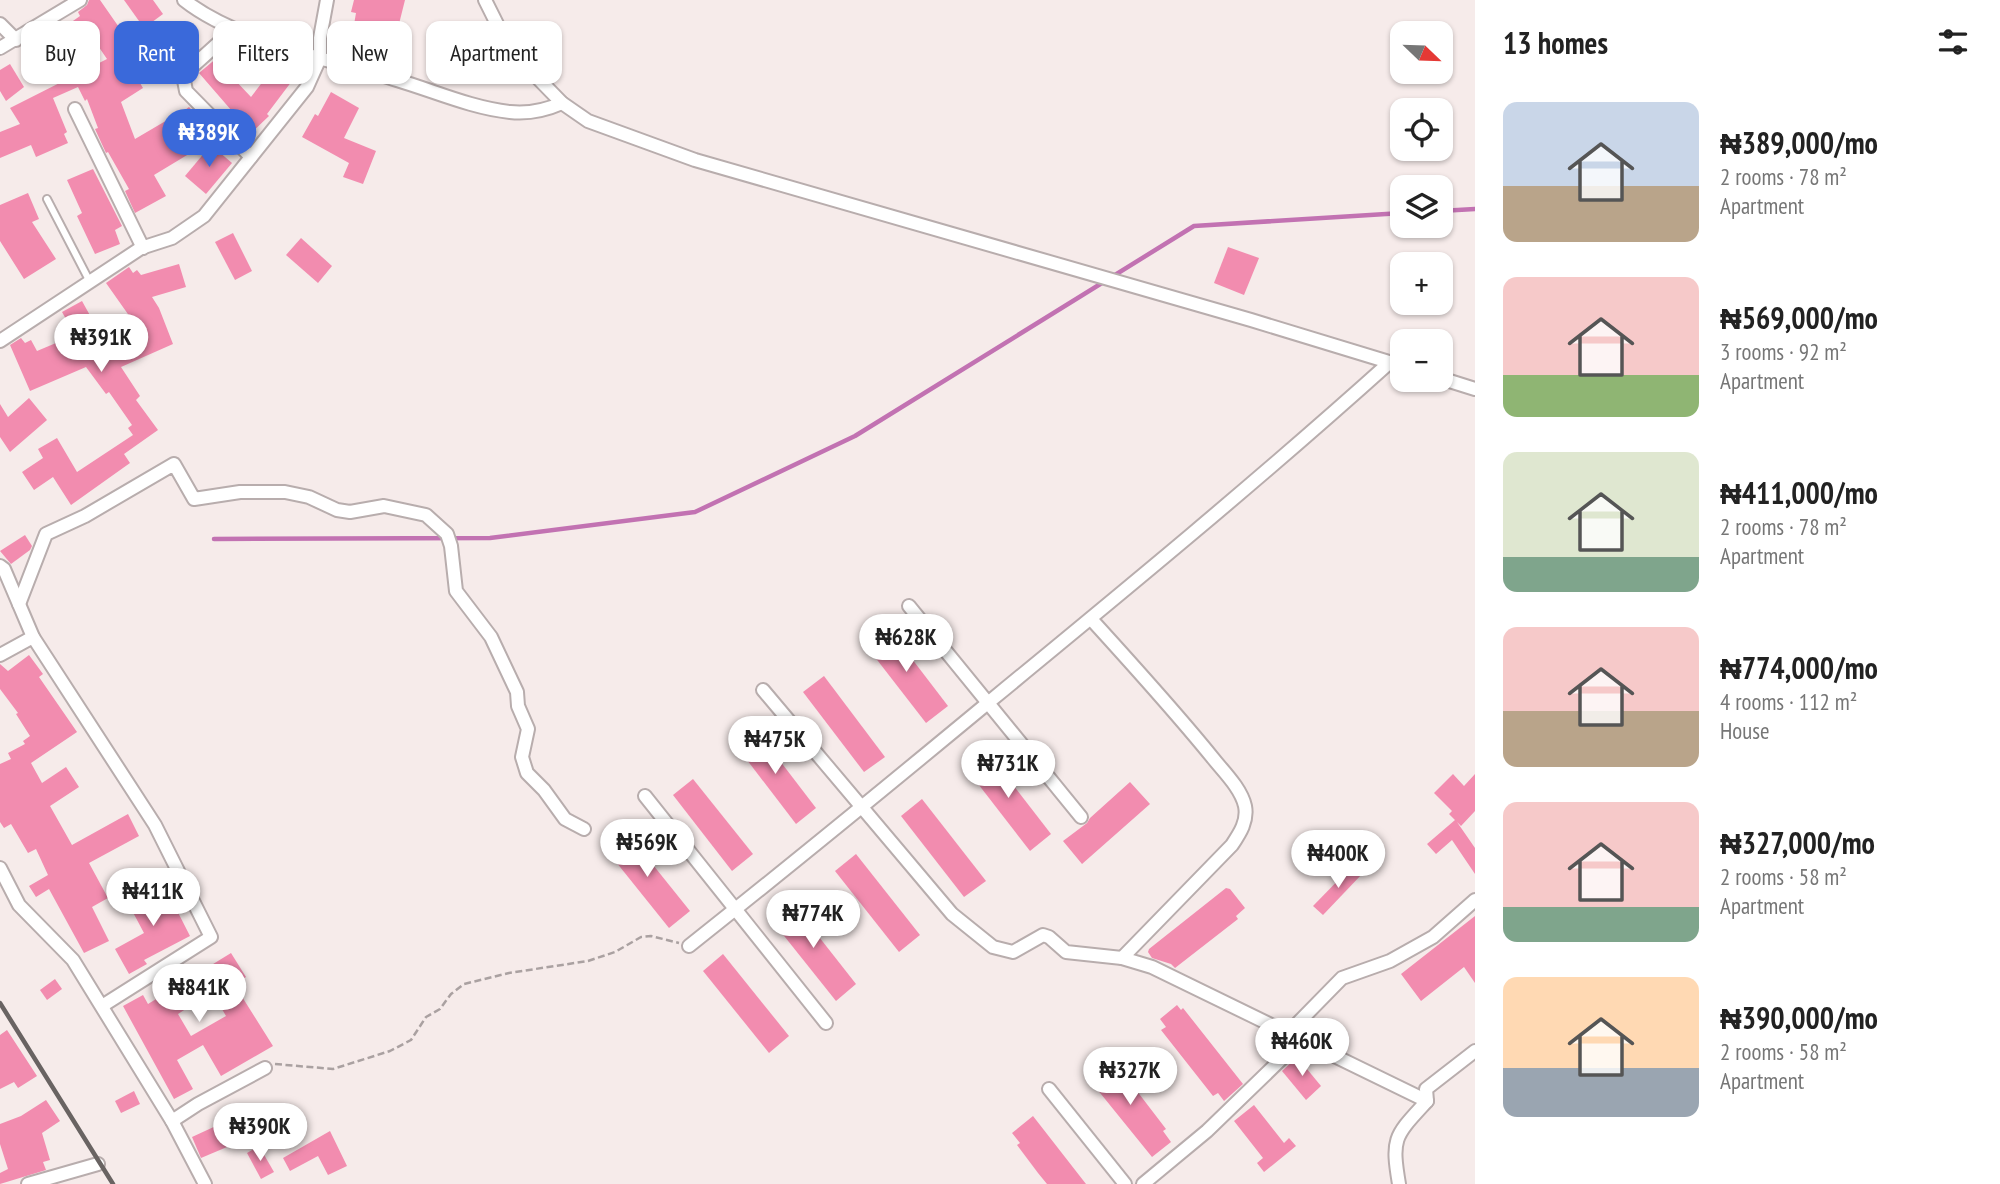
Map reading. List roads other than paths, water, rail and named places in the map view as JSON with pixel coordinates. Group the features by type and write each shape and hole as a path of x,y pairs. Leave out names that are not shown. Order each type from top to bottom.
{"street":[{"path":"0,48 79,0"},
{"path":"184,0 213,21"},
{"path":"0,341 49,311 89,280 143,248 172,238 204,216 307,87 320,58 320,38 327,0"},
{"path":"485,0 498,26 526,65 562,103 588,121 695,160 1390,362"},
{"path":"0,24 16,40"},
{"path":"213,48 183,75 187,91 251,157"},
{"path":"313,56 492,109 526,113 545,110 562,103"},
{"path":"545,110 552,93"},
{"path":"75,110 143,248"},
{"path":"689,946 862,808 1390,369"},
{"path":"1453,382 1475,389"},
{"path":"19,604 46,534 85,516 174,464 194,499 240,492 285,492 309,497 337,510 350,512 384,506 426,515 447,534 456,591 491,637 517,692 528,729 522,757 527,773 544,790 565,819 584,829"},
{"path":"0,566 4,569 33,637 155,825 211,937 102,1006"},
{"path":"909,607 1081,817"},
{"path":"1091,619 1172,708 1234,785 1244,803 1245,812 1243,829 1232,845 1122,958"},
{"path":"0,655 33,637"},
{"path":"763,690 952,914 993,947 1013,952 1042,935 1049,937 1066,952 1122,958 1152,967 1427,1101"},
{"path":"645,796 826,1023"},
{"path":"0,868 19,905 73,960 173,1121 205,1184"},
{"path":"1301,1040 1294,1027 1342,978 1391,961 1433,937 1475,900"},
{"path":"1143,1184 1207,1131 1301,1040"},
{"path":"1399,1184 1393,1152 1398,1132 1427,1101 1426,1089 1475,1051"},
{"path":"173,1121 198,1104 265,1068"},
{"path":"1049,1089 1125,1184"},
{"path":"28,1184 98,1164"}],"lane":[{"path":"47,199 89,280"}],"waterway":[{"path":"1453,210 1475,209"},
{"path":"214,539 490,538 695,512 855,436 1194,226 1390,214"}],"railway":[{"path":"0,1003 113,1184"}]}
